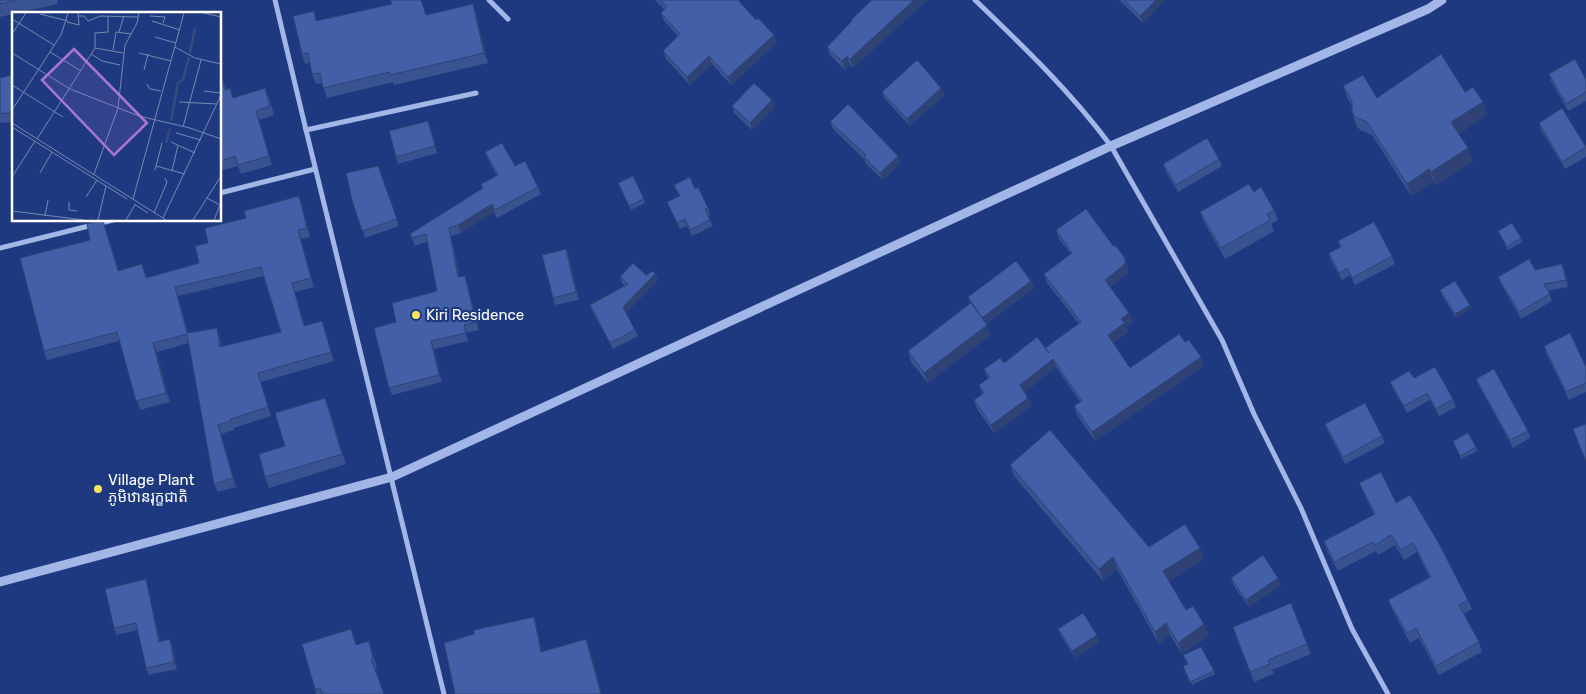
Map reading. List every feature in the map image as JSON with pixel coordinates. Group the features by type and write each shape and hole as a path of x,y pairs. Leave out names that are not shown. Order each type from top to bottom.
{"street":[{"path":"275,0 444,694"},
{"path":"489,0 508,19"},
{"path":"975,0 1059,82 1111,146 1222,340 1254,414 1301,508 1352,629 1388,694"},
{"path":"0,582 392,478 1111,146 1428,9 1442,0"},
{"path":"306,130 476,93"},
{"path":"221,193 315,169"},
{"path":"0,248 108,221"}],"building":[{"path":"0,0 16,0 0,4"},
{"path":"390,0 421,0 426,15 473,4 484,53 390,75 390,72 323,88 320,73 312,74 308,53 302,54 293,16 314,11 316,21 392,4"},
{"path":"660,0 738,0 756,20 758,18 774,35 728,77 709,56 687,77 663,51 680,34 661,13 667,7"},
{"path":"872,0 914,0 850,59 847,56 842,61 827,47"},
{"path":"1124,0 1156,0 1140,16"},
{"path":"1441,54 1465,92 1473,87 1483,102 1451,122 1468,148 1431,172 1429,169 1407,184 1367,122 1355,117 1352,112 1352,101 1343,86 1363,75 1377,98"},
{"path":"1575,59 1586,80 1586,92 1566,104 1549,74"},
{"path":"917,60 941,88 907,119 882,92"},
{"path":"12,75 12,112 4,114 0,113 0,78"},
{"path":"221,76 225,90 230,88 233,98 265,88 270,106 256,111 269,156 238,165 235,156 221,161"},
{"path":"754,83 772,100 750,123 732,106"},
{"path":"848,104 898,156 880,173 864,157 866,155 830,122"},
{"path":"1562,108 1586,147 1562,162 1539,123"},
{"path":"428,121 435,146 396,157 389,131"},
{"path":"1207,138 1219,159 1176,185 1163,164"},
{"path":"502,143 515,166 525,161 538,187 495,210 492,204 458,225 449,228 458,277 465,276 476,322 464,325 466,333 431,341 439,375 389,388 374,328 396,322 392,303 437,291 426,234 412,238 410,234 483,188 481,184 498,175 485,152"},
{"path":"378,166 397,219 362,231 346,173"},
{"path":"633,176 644,199 629,206 618,183"},
{"path":"690,177 695,189 698,187 708,208 705,209 710,220 690,230 685,219 677,223 667,202 680,196 674,185"},
{"path":"1249,184 1254,192 1261,187 1274,210 1267,214 1270,220 1221,248 1200,212"},
{"path":"299,196 307,228 298,230 311,278 292,283 304,326 322,321 331,352 258,373 268,407 218,425 233,478 214,484 187,334 153,343 166,393 136,401 117,332 44,351 20,258 90,240 87,224 103,221 118,271 142,264 146,278 199,263 195,246 208,243 205,228 246,218 244,211","holes":["261,267 281,332 220,347 217,328 187,333 175,287"]},
{"path":"1086,209 1114,247 1115,245 1125,258 1125,264 1105,280 1129,313 1121,319 1125,323 1108,335 1130,368 1179,334 1185,342 1189,340 1201,357 1092,432 1074,406 1082,401 1053,359 1020,385 1028,398 991,425 974,400 984,393 979,385 990,377 984,369 1000,358 1004,363 1037,337 1045,348 1081,322 1044,274 1072,253 1056,230"},
{"path":"1374,222 1392,256 1352,278 1347,268 1339,273 1329,253 1341,247 1338,241"},
{"path":"1512,223 1521,238 1507,247 1498,231"},
{"path":"566,249 576,292 553,298 542,255"},
{"path":"1529,259 1535,270 1562,264 1566,280 1544,284 1550,294 1519,312 1498,277"},
{"path":"1016,261 1031,281 982,318 968,297"},
{"path":"633,263 646,275 653,271 655,274 623,307 635,330 610,343 590,305 628,284 620,277"},
{"path":"1455,281 1470,305 1455,314 1440,290"},
{"path":"971,303 987,325 924,373 908,351"},
{"path":"1570,333 1586,367 1586,383 1566,392 1544,346"},
{"path":"1435,367 1453,399 1436,409 1427,393 1404,406 1390,382 1409,371 1414,378"},
{"path":"1494,369 1528,431 1510,440 1476,379"},
{"path":"325,398 342,454 265,477 259,454 285,446 275,413"},
{"path":"1365,403 1382,436 1343,457 1325,424"},
{"path":"1586,424 1586,462 1573,429"},
{"path":"1050,430 1149,547 1185,524 1200,548 1163,571 1186,610 1193,606 1204,624 1178,643 1166,623 1155,632 1113,557 1099,569 1010,465"},
{"path":"1468,433 1476,447 1460,456 1453,441"},
{"path":"1381,472 1396,503 1410,495 1437,540 1468,600 1459,605 1479,642 1436,666 1416,628 1407,633 1388,600 1431,577 1413,543 1401,550 1391,535 1375,545 1373,542 1334,562 1324,541 1375,514 1359,483"},
{"path":"1263,555 1278,578 1246,600 1231,578"},
{"path":"146,579 159,642 170,639 174,662 146,668 136,623 114,628 105,589"},
{"path":"1291,603 1307,644 1268,660 1270,664 1250,672 1233,627"},
{"path":"1083,613 1097,635 1072,651 1058,629"},
{"path":"534,617 541,652 586,639 601,694 455,694 444,643 474,634 474,630"},
{"path":"351,629 356,645 369,641 373,658 371,659 384,694 323,694 320,688 315,689 302,644"},
{"path":"1201,647 1214,671 1190,682 1183,666 1188,664 1183,655"}],"place":[{"name":"Kiri Residence","path":"416,315"},
{"name":"Village Plant ភូមិឋានរុក្ខជាតិ","path":"98,489"}]}
